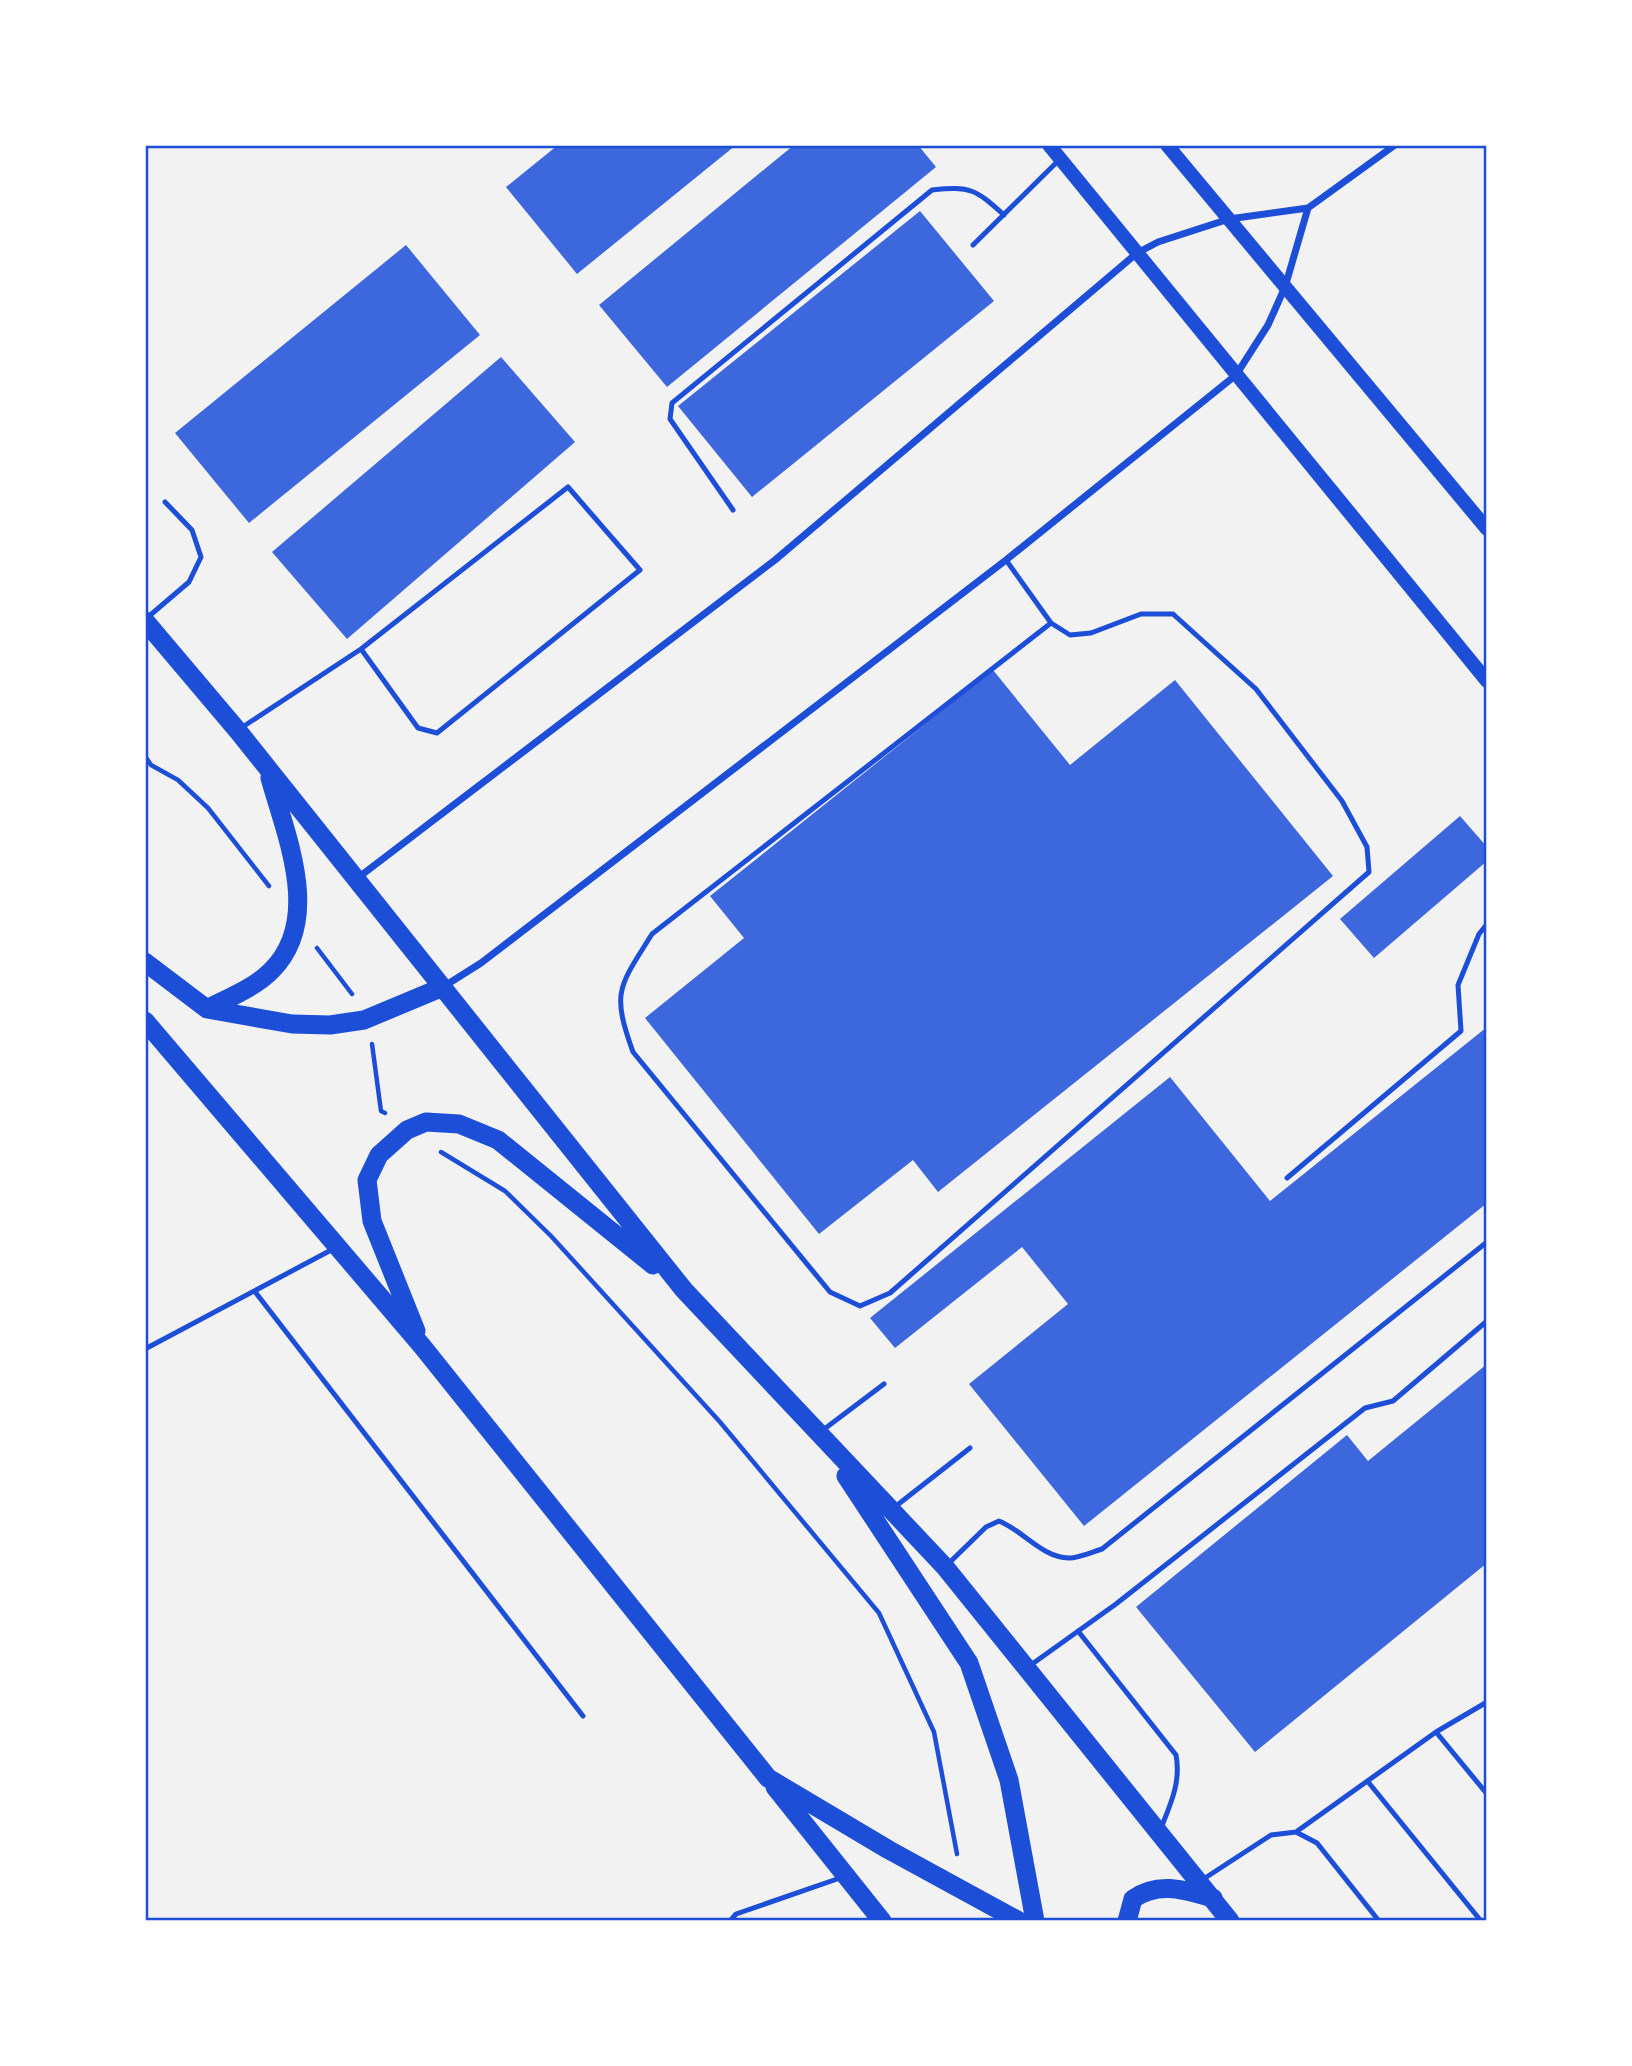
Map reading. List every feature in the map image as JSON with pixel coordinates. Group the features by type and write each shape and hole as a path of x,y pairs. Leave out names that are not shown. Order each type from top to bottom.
{"highway":[{"path":"145,620 267,768 684,1290 945,1567 1230,1921"},
{"path":"207,1009 270,972 285,954 296,924 297,877 267,768"},
{"path":"145,962 207,1009 292,1024 330,1026 364,1020 443,987"},
{"path":"145,1021 422,1346 882,1921"},
{"path":"422,1346 372,1221 367,1180 379,1155 407,1130 426,1122 459,1124 498,1140 684,1290"},
{"path":"818,1434 970,1663 1009,1780 1035,1921"},
{"path":"768,1778 889,1850 1019,1921"},
{"path":"1127,1921 1132,1899 1145,1890 1177,1888 1213,1898"}],"main road":[{"path":"1049,145 1487,681"},
{"path":"1167,145 1487,529"}],"street":[{"path":"356,879 775,560 1137,253 1165,239 1229,219 1308,208 1395,145"},
{"path":"443,987 481,962 1006,560 1236,375 1268,325 1285,287 1308,208"}],"lane":[{"path":"973,245 1060,159"},
{"path":"733,510 670,419 672,402 932,190 956,187 978,192 1004,215"},
{"path":"237,731 361,649 568,487 640,570 437,733 418,728 361,649"},
{"path":"145,620 189,582 201,557 192,530 165,502"},
{"path":"1006,560 1051,624 1070,635 1091,633 1141,614 1173,614 1255,689 1342,801 1367,847 1369,872 890,1293 860,1306 830,1292 633,1052 619,1013 623,980 652,934 1051,624"},
{"path":"1287,1178 1461,1031 1458,985 1479,934 1487,923"},
{"path":"945,1567 986,1527 999,1521 1013,1527 1045,1552 1070,1558 1102,1549 1487,1242"},
{"path":"145,1349 256,1293 337,1247"},
{"path":"256,1293 583,1716"},
{"path":"1026,1668 1078,1631 1365,1408 1393,1401 1487,1321"},
{"path":"818,1434 884,1384"},
{"path":"890,1510 970,1448"},
{"path":"1078,1631 1176,1755 1179,1772 1175,1793 1159,1832"},
{"path":"1200,1882 1270,1835 1296,1832 1369,1783 1436,1732 1487,1702"},
{"path":"1436,1732 1487,1794"},
{"path":"1369,1783 1481,1921"},
{"path":"1296,1832 1317,1843 1379,1921"},
{"path":"730,1921 736,1914 847,1876"}],"path":[{"path":"145,756 151,765 178,780 208,808 296,924 349,988 375,1050 381,1111 505,1191 551,1236 720,1422 879,1613 934,1732 955,1844"}],"building":[{"path":"558,145 736,145 577,274 506,187"},
{"path":"794,145 918,145 936,167 667,387 599,305"},
{"path":"920,211 994,301 752,497 678,406"},
{"path":"406,245 480,335 249,523 175,433"},
{"path":"501,357 575,442 347,639 272,552"},
{"path":"993,670 1070,765 1175,680 1333,876 938,1192 913,1160 819,1234 645,1018 744,938 710,896"},
{"path":"1460,816 1487,847 1487,861 1374,958 1340,919"},
{"path":"1487,1027 1487,1203 1084,1526 969,1384 1068,1304 1022,1247 895,1348 870,1318 1170,1077 1270,1201"},
{"path":"1487,1364 1487,1563 1255,1752 1136,1607 1347,1435 1368,1461"}]}
